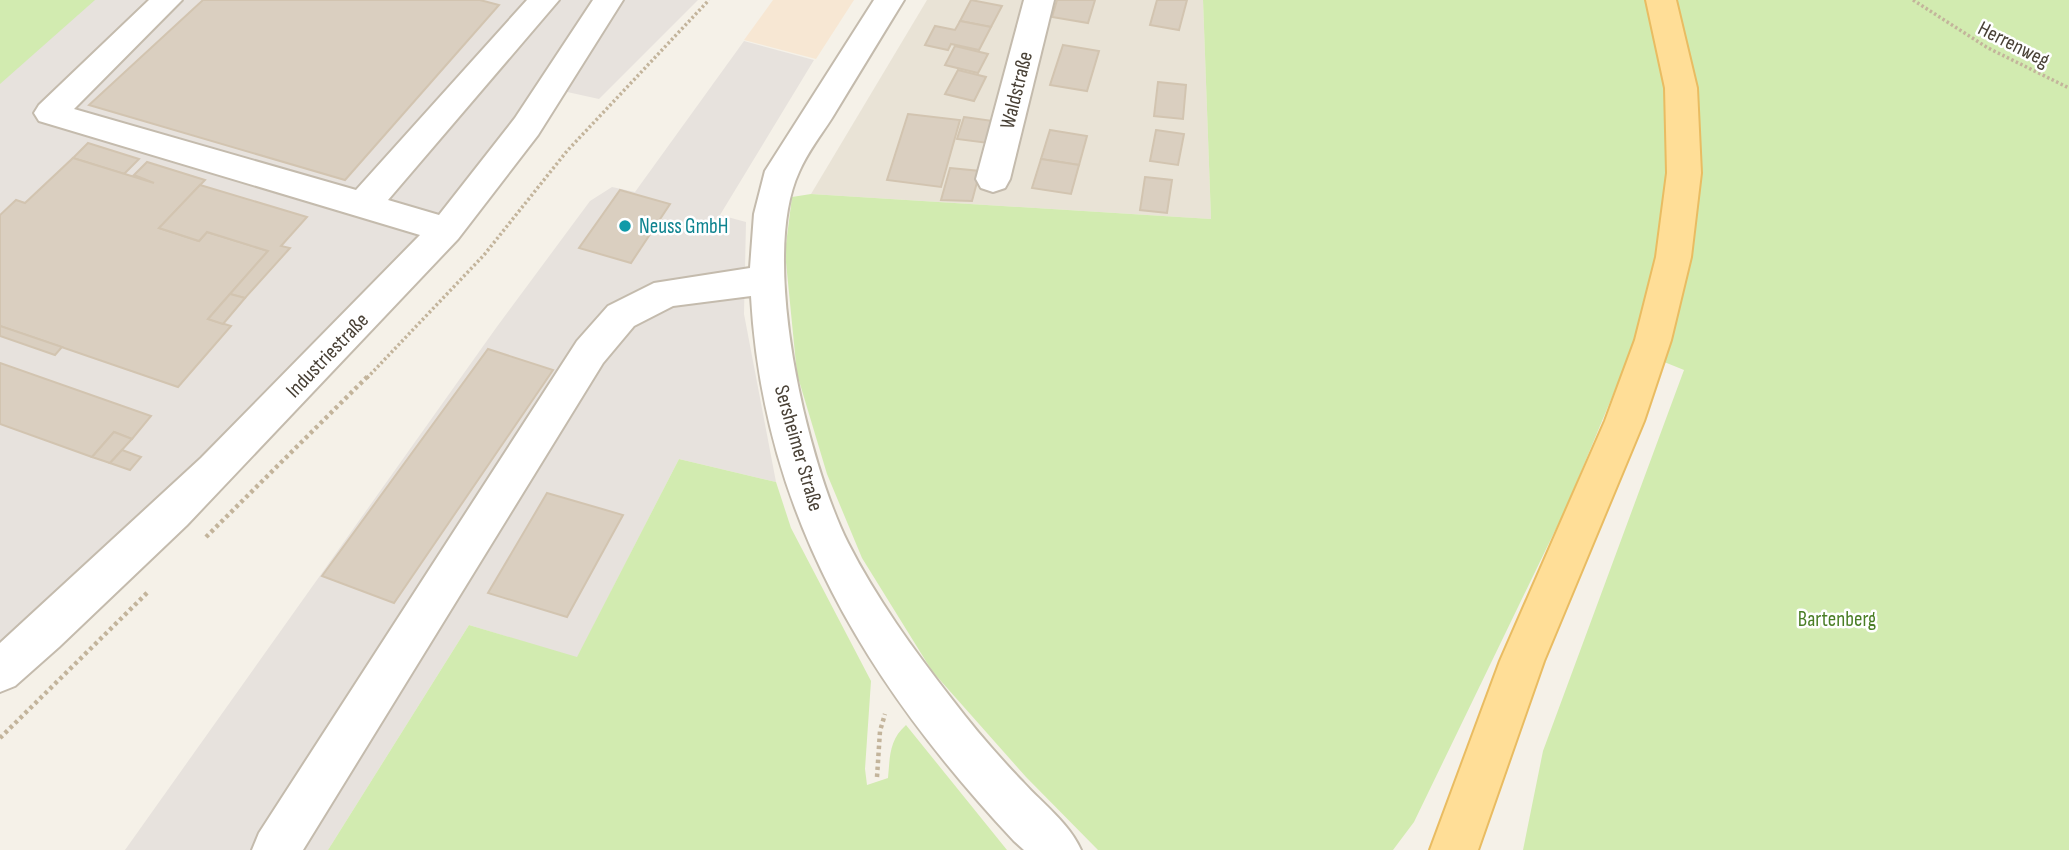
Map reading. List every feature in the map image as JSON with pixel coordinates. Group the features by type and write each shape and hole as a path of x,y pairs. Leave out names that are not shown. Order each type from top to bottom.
{"main road":[{"path":"1454,850 1522,661 1596,494 1640,384 1664,306 1676,254 1684,200 1686,141 1674,49 1661,0"}],"street":[{"path":"167,0 50,113 446,230"},
{"path":"363,205 544,0"},
{"name":"Industriestraße","path":"0,671 79,603 256,430 446,230 504,158 608,0"},
{"name":"Sersheimer Straße","path":"889,0 782,171 772,199 765,281 788,425 827,544 908,679 964,752 1057,850"},
{"name":"Waldstraße","path":"993,179 1039,0"},
{"path":"276,850 590,352 621,316 667,293 765,281"}],"path":[{"path":"200,542 318,428 484,254 567,151 709,0"},
{"name":"Herrenweg","path":"1913,0 1957,32 2020,66 2069,88"},
{"path":"0,738 151,590"},
{"path":"877,776 880,731 891,698 908,679"}],"shaded area":[{"path":"0,0 698,0 599,99 540,86 490,157 373,290 270,395 0,642"},
{"path":"773,0 854,0 816,59 744,40"},
{"path":"927,0 1203,0 1211,219 811,194"},
{"path":"744,41 814,60 720,215 746,222 744,314 776,482 679,459 577,658 469,625 328,850 125,850 496,328 590,201 612,187 635,192"}],"green space":[{"path":"0,0 95,0 0,84"},
{"name":"Bartenberg","path":"1203,0 2069,0 2069,850 1523,850 1543,751 1684,370 1632,349 1565,510 1414,822 1393,850 1098,850 1026,777 932,671 862,558 827,474 797,374 785,252 792,197 811,194 1211,219"},
{"path":"679,459 776,482 791,528 871,681 865,769 867,785 888,778 893,743 906,725 1007,850 328,850 469,625 577,657"}],"building":[{"path":"203,0 480,0 499,5 345,180 89,105"},
{"path":"971,0 1002,6 991,27 960,21"},
{"path":"1057,0 1095,0 1088,23 1052,17"},
{"path":"1157,0 1187,0 1179,30 1150,25"},
{"path":"960,21 991,27 979,50 951,44 948,50 925,45 935,26 955,30"},
{"path":"1063,45 1099,51 1087,91 1050,85"},
{"path":"955,46 988,54 978,73 945,65"},
{"path":"958,70 986,77 974,101 945,94"},
{"path":"1158,82 1186,85 1183,119 1154,116"},
{"path":"908,114 960,120 941,187 887,180"},
{"path":"964,117 993,121 988,143 957,139"},
{"path":"1050,130 1087,136 1079,165 1041,159"},
{"path":"1156,130 1184,134 1178,165 1150,161"},
{"path":"88,143 139,159 124,174 73,158"},
{"path":"73,158 154,183 134,175 147,162 205,180 159,228 199,241 207,232 268,251 208,319 231,326 178,387 0,326 0,215 16,200 25,203"},
{"path":"1041,159 1079,165 1071,194 1032,188"},
{"path":"950,168 980,171 972,201 941,200"},
{"path":"1145,177 1172,180 1167,213 1140,210"},
{"path":"200,185 307,217 281,246 290,248 245,298 230,294 268,251 207,232 199,241 159,228"},
{"name":"Neuss GmbH","path":"620,190 670,204 631,263 579,248"},
{"path":"230,294 245,298 223,324 208,319"},
{"path":"0,326 62,347 55,355 0,336"},
{"path":"488,349 553,370 394,603 322,576"},
{"path":"0,363 151,416 132,439 114,432 92,457 0,424"},
{"path":"114,432 132,439 110,463 92,457"},
{"path":"122,450 141,457 130,470 110,463"},
{"path":"547,493 623,515 567,617 488,593"}],"place":[{"name":"Neuss GmbH","path":"625,226"}]}
